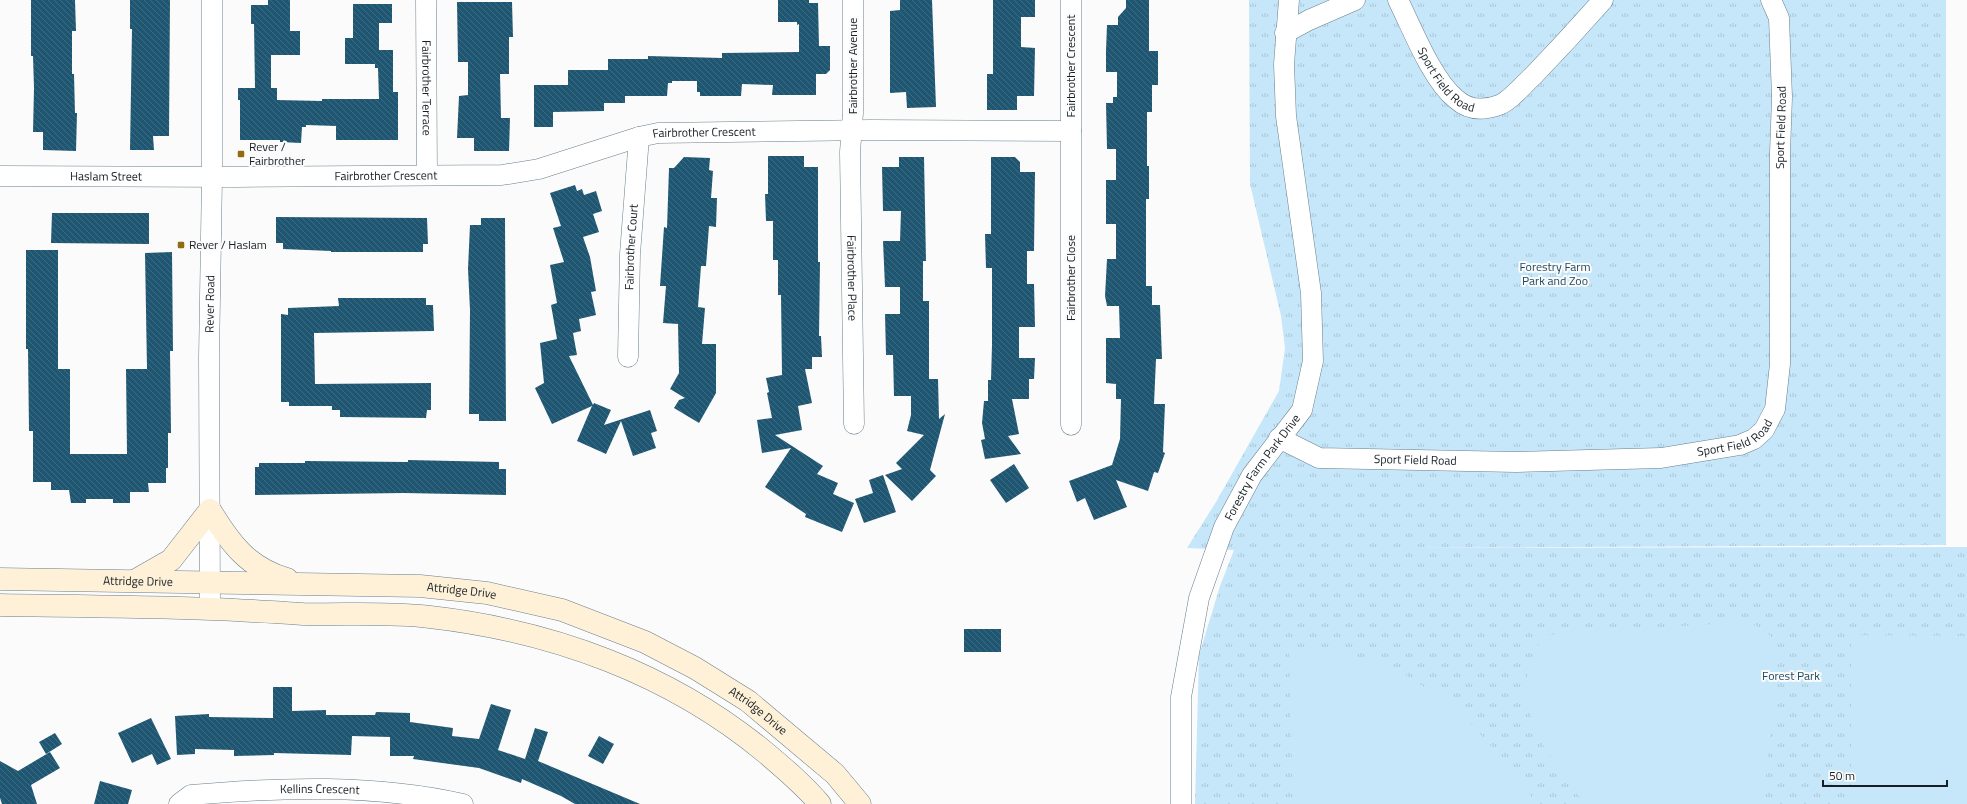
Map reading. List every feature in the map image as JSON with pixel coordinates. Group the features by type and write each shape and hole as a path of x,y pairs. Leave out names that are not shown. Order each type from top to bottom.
{"main road":[{"path":"136,580 171,560 210,510 226,536 247,560 276,576 297,582"},
{"name":"Attridge Drive","path":"0,579 297,582 420,586 487,593 562,610 645,642 695,668 748,702 835,774 860,804"},
{"path":"0,605 210,609 304,614 428,616 493,626 569,645 617,663 670,688 708,710 742,733 780,764 820,804"}],"street":[{"name":"Rever Road","path":"210,609 209,357 212,177 212,0"},
{"name":"Fairbrother Terrace","path":"426,0 427,175"},
{"name":"Fairbrother Avenue","path":"851,132 853,113 853,0"},
{"name":"Fairbrother Crescent","path":"212,177 502,174 539,169 639,137 672,132 1071,131 1072,0"},
{"name":"Forestry Farm Park Drive","path":"1181,804 1181,697 1199,598 1224,527 1252,475 1302,410 1313,361 1311,294 1286,116 1284,64 1285,33 1289,0"},
{"path":"1285,33 1309,20 1355,0"},
{"name":"Sport Field Road","path":"1398,0 1435,72 1444,85 1455,99 1467,107 1480,109 1500,105 1519,89 1579,28 1603,0"},
{"name":"Sport Field Road","path":"1280,438 1319,458 1516,462 1661,458 1740,445 1754,439 1764,430 1775,409 1780,364 1782,66 1779,18 1771,0"},
{"name":"Fairbrother Close","path":"1070,424 1071,131"},
{"name":"Fairbrother Place","path":"851,132 850,152 854,424"},
{"name":"Fairbrother Court","path":"628,357 630,254 639,137"},
{"name":"Haslam Street","path":"0,176 212,177"},
{"name":"Kellins Crescent","path":"179,804 191,795 332,789 380,798 444,800 463,804"}],"green space":[{"name":"Forestry Farm Park and Zoo","path":"1249,0 1946,0 1946,545 1405,548 1967,547 1967,804 1195,804 1199,655 1220,586 1234,550 1187,548 1216,502 1279,391 1285,348 1281,316 1250,184"},
{"path":"1745,622 1759,627 1768,633 1774,642 1779,655 1763,804 1587,804 1576,793 1543,745 1521,693 1542,635"},
{"path":"1851,635 1967,636 1967,804 1851,804"},
{"path":"1289,647 1341,652 1396,669 1453,705 1494,749 1537,804 1293,804"}],"building":[{"path":"31,0 75,0 76,31 72,31 72,74 74,74 75,113 77,113 76,151 43,150 43,132 33,132 34,88 33,56 31,56"},
{"path":"130,0 170,0 169,136 153,136 154,150 130,150 132,29 130,29"},
{"path":"268,0 290,0 290,31 300,31 300,55 271,55 271,88 277,88 277,100 322,101 322,99 379,99 378,68 375,68 375,64 345,64 345,38 353,38 353,4 392,4 392,23 379,23 379,50 393,50 393,92 398,92 398,140 336,140 336,126 306,125 306,127 302,127 301,143 280,142 280,140 240,140 240,100 238,100 238,88 255,88 254,24 251,24 251,5 268,5"},
{"path":"778,0 809,0 809,3 818,3 819,46 830,46 830,70 826,74 816,74 816,95 772,95 773,85 742,84 741,96 700,96 700,92 697,92 697,81 672,81 672,83 668,83 667,96 625,96 625,103 604,103 604,111 553,112 553,127 534,127 534,85 568,85 568,70 608,70 608,59 648,59 648,56 722,58 722,53 799,52 799,24 797,25 797,22 778,22"},
{"path":"900,0 932,0 936,107 907,108 906,92 890,93 890,11 900,10"},
{"path":"993,0 1035,0 1035,17 1021,17 1021,47 1035,48 1034,96 1017,96 1017,110 987,110 987,74 993,74"},
{"path":"1126,0 1149,0 1149,51 1158,51 1158,85 1152,85 1152,112 1147,112 1147,166 1149,166 1149,199 1146,199 1146,286 1152,286 1152,305 1160,305 1162,359 1156,359 1154,404 1165,404 1163,452 1165,453 1158,473 1154,472 1148,491 1116,480 1127,507 1094,520 1085,498 1077,502 1069,481 1112,465 1120,439 1121,399 1116,399 1116,384 1106,383 1106,338 1120,338 1119,306 1107,306 1105,296 1107,259 1116,259 1116,224 1106,224 1106,180 1116,180 1116,149 1107,149 1106,103 1113,103 1113,97 1117,97 1117,72 1106,72 1106,51 1107,25 1118,25 1118,17 1126,8"},
{"path":"457,2 512,2 513,37 509,37 509,74 500,74 501,118 510,118 509,151 474,151 474,138 457,138 459,96 468,95 468,62 458,62"},
{"path":"768,156 804,156 804,167 818,167 818,262 820,262 819,336 821,336 822,357 812,357 812,369 805,369 812,403 798,406 802,430 775,435 823,466 817,474 838,483 833,494 854,503 842,532 805,517 806,514 765,487 791,448 762,453 757,420 772,418 767,393 769,392 766,378 782,375 781,295 778,295 778,260 773,260 773,221 766,221 765,194 768,194"},
{"path":"684,157 710,158 709,170 713,171 711,198 717,198 716,227 709,226 706,266 701,266 698,307 705,308 702,344 716,344 716,393 699,423 674,408 679,400 685,398 670,389 679,373 678,324 663,323 666,286 660,286 664,227 667,228 669,168 674,168"},
{"path":"899,157 924,157 926,261 923,261 923,301 929,301 929,379 938,379 939,419 945,414 930,470 936,476 912,501 885,475 902,469 896,463 924,435 907,431 911,415 911,396 894,396 893,355 886,355 885,314 900,314 900,287 885,287 883,241 900,241 901,211 883,211 882,167 899,167"},
{"path":"991,157 1015,157 1020,162 1020,172 1035,172 1034,251 1027,251 1027,284 1034,284 1035,327 1019,327 1019,358 1035,358 1034,379 1029,379 1029,399 1012,399 1019,434 1008,436 1021,454 985,459 981,440 985,439 982,423 984,401 988,401 988,380 991,380 992,345 992,268 986,268 985,234 991,234"},
{"path":"575,185 577,191 582,189 584,195 596,191 602,211 593,214 599,232 583,237 590,257 596,291 591,292 596,315 579,319 581,331 573,333 577,355 569,356 593,405 594,403 611,410 604,425 650,410 657,431 651,433 656,448 633,456 621,421 606,454 577,441 592,406 552,424 535,388 544,383 540,343 557,339 551,305 557,303 550,265 564,262 553,228 561,226 550,193"},
{"path":"52,213 149,213 149,244 51,243"},
{"path":"276,217 427,218 428,244 423,244 423,252 331,252 283,249 283,243 276,243"},
{"path":"481,218 505,218 506,421 479,421 479,414 469,414 470,310 468,269 470,225 481,225"},
{"path":"26,250 58,250 58,369 70,369 70,454 127,454 126,369 147,369 145,253 172,252 173,351 170,351 171,433 168,433 168,468 166,468 166,483 148,483 149,492 130,492 130,503 113,503 113,499 86,499 86,503 71,503 69,490 51,490 51,482 33,482 33,431 29,431 28,349 26,349"},
{"path":"338,298 426,298 426,305 433,305 434,331 314,333 315,384 431,383 431,410 427,410 426,418 340,417 340,410 332,410 332,406 289,406 289,402 281,402 281,314 288,315 288,308 339,306"},
{"path":"408,460 499,462 499,469 506,469 506,495 404,493 255,495 255,467 259,467 259,463 305,463 305,461 408,462"},
{"path":"1014,464 1029,488 1006,503 990,480"},
{"path":"883,475 896,512 864,523 855,499 873,493 869,480"},
{"path":"964,629 1001,629 1001,652 964,652"},
{"path":"273,687 292,687 292,711 326,710 326,715 375,715 376,712 410,713 410,722 453,728 452,736 479,739 491,704 511,710 498,750 525,759 535,728 548,732 538,761 640,804 575,804 561,796 522,779 521,783 479,768 413,759 414,756 390,756 390,737 352,736 351,755 274,753 274,755 234,756 234,750 195,749 195,754 177,755 175,716 209,714 209,717 273,718"},
{"path":"151,718 171,759 157,765 152,754 132,763 118,733"},
{"path":"55,733 62,744 46,754 39,742"},
{"path":"599,736 614,744 603,764 588,756"},
{"path":"50,752 60,768 31,785 37,804 2,804 0,798 0,761 18,771"},
{"path":"100,781 132,790 128,804 94,804"}],"place":[{"name":"Rever / Fairbrother","path":"241,154"},
{"name":"Rever / Haslam","path":"181,245"}],"park label":[{"name":"Forest Park","path":"1791,676"}]}
